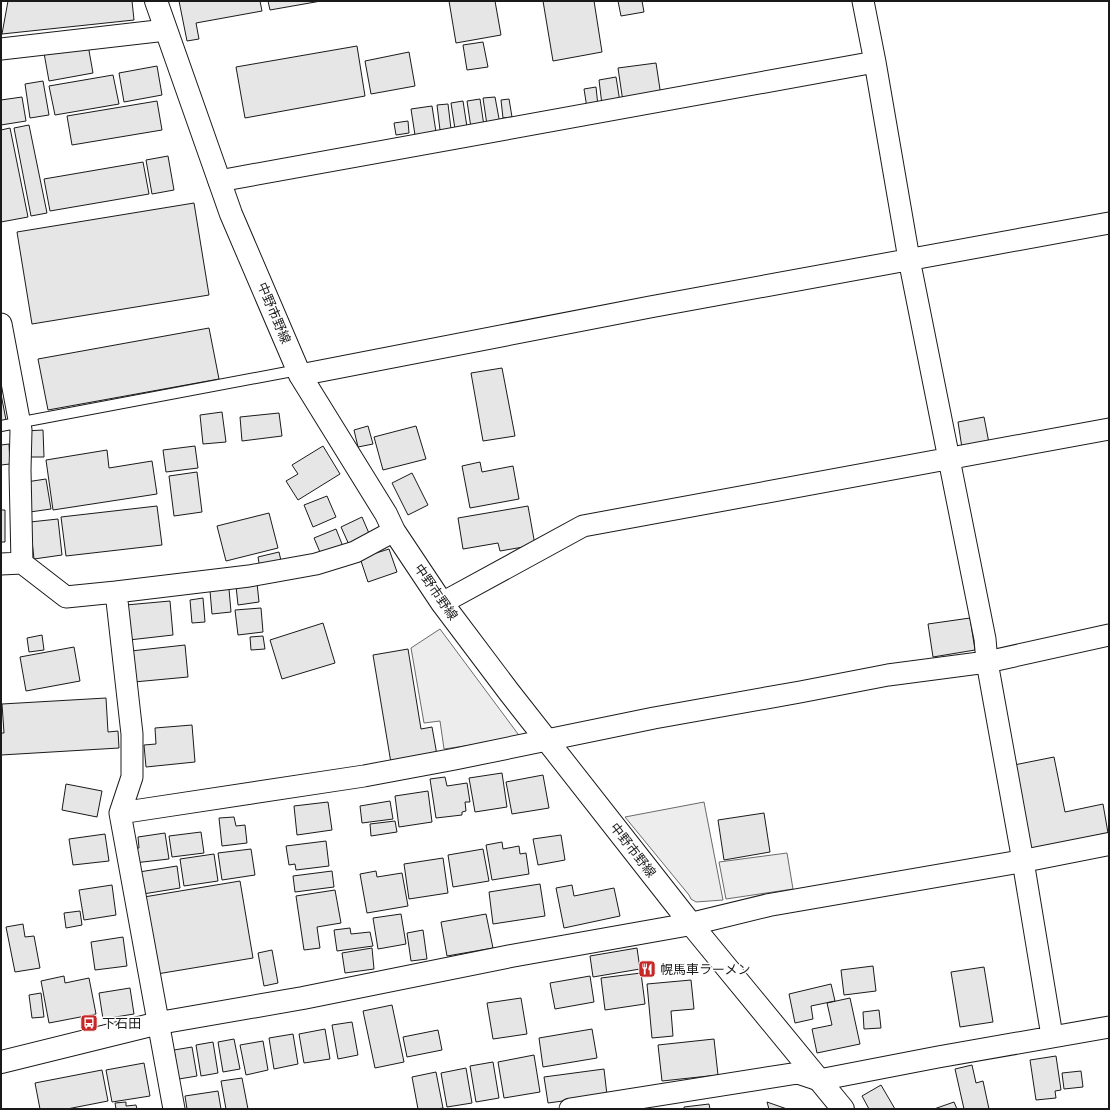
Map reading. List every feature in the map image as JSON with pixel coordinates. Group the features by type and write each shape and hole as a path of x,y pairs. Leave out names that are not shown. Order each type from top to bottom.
{"main road":[{"name":"中野市野線","path":"156,1 231,214 299,373 386,514 394,531 442,603 547,741 691,924 843,1109"},
{"path":"1,1062 159,1023 303,998 511,956 691,924 769,905 1023,861 1109,844"}],"street":[{"path":"863,1 909,259 985,639 987,662 1023,861 1052,1036"},
{"path":"1,49 166,30"},
{"path":"219,180 874,62"},
{"path":"299,373 1109,223"},
{"path":"1,324 10,424 21,430 20,470 22,563"},
{"path":"442,603 583,526 1109,429"},
{"path":"1,564 22,563 66,596 116,592 249,576 316,564 355,552 394,531"},
{"path":"116,592 132,734 132,777 120,814 174,1109"},
{"path":"120,814 364,776 547,741 654,718 800,692 888,674 987,662 1109,635"},
{"path":"570,1109 798,1073 819,1080 1052,1036 1109,1027"}],"lane":[{"path":"10,424 299,373"}],"shaded area":[{"path":"440,629 521,738 444,749 440,721 424,723 411,648"},
{"path":"704,802 723,900 696,902 691,899 625,817"},
{"path":"787,853 793,889 726,899 719,862"}],"building":[{"path":"8,1 132,1 134,20 2,34"},
{"path":"179,1 260,1 262,11 196,23 199,39 187,41"},
{"path":"268,1 321,1 270,10"},
{"path":"449,1 495,1 501,35 456,43"},
{"path":"543,1 594,1 602,52 553,61"},
{"path":"618,1 642,1 644,12 621,16"},
{"path":"483,42 488,67 467,70 463,45"},
{"path":"88,45 93,73 49,81 44,53"},
{"path":"357,46 365,96 245,118 236,67"},
{"path":"409,52 415,86 371,94 365,61"},
{"path":"656,63 661,96 623,102 618,68"},
{"path":"157,66 162,95 124,102 119,73"},
{"path":"113,75 119,104 55,115 49,86"},
{"path":"616,77 620,102 602,105 599,80"},
{"path":"43,81 49,115 30,118 25,84"},
{"path":"596,87 598,106 587,108 584,89"},
{"path":"22,97 26,121 1,125 1,100"},
{"path":"495,97 500,124 487,125 483,98"},
{"path":"480,99 484,126 471,128 467,101"},
{"path":"509,99 512,117 503,118 501,100"},
{"path":"157,101 162,130 72,145 67,116"},
{"path":"463,101 467,127 455,129 451,103"},
{"path":"448,104 451,129 440,130 437,105"},
{"path":"432,106 436,132 415,135 411,109"},
{"path":"408,121 409,133 396,135 394,123"},
{"path":"29,125 47,213 31,216 14,128"},
{"path":"10,128 28,217 1,222 1,130"},
{"path":"168,156 174,190 152,194 146,160"},
{"path":"143,162 149,194 50,211 44,179"},
{"path":"194,203 209,295 32,324 17,232"},
{"path":"209,328 219,379 48,410 38,359"},
{"path":"502,368 515,436 483,441 471,373"},
{"path":"1,394 6,420 1,421"},
{"path":"222,412 226,442 203,444 200,415"},
{"path":"279,413 282,436 242,441 240,417"},
{"path":"984,417 989,443 962,448 958,422"},
{"path":"368,426 373,444 358,447 354,430"},
{"path":"416,426 426,459 383,470 374,437"},
{"path":"43,430 44,457 26,457 25,431"},
{"path":"9,444 10,464 1,465 1,445"},
{"path":"195,446 198,468 166,472 163,450"},
{"path":"323,446 340,474 298,500 286,481 298,474 292,465"},
{"path":"107,450 109,468 152,461 157,494 53,510 46,460"},
{"path":"480,462 482,472 513,466 519,499 470,508 462,466"},
{"path":"197,472 202,512 174,516 169,476"},
{"path":"412,473 428,505 408,515 392,483"},
{"path":"46,479 51,509 30,512 26,482"},
{"path":"327,496 336,517 313,527 304,505"},
{"path":"157,506 162,545 66,556 61,517"},
{"path":"528,506 535,545 500,551 498,543 463,549 458,518"},
{"path":"1,510 5,510 5,542 1,542"},
{"path":"269,513 278,548 226,561 217,526"},
{"path":"362,517 371,538 350,547 341,527"},
{"path":"58,519 62,555 34,559 30,522"},
{"path":"336,529 344,549 322,557 314,538"},
{"path":"389,549 397,572 368,582 360,558"},
{"path":"279,552 282,565 260,569 258,557"},
{"path":"257,583 259,602 238,605 236,586"},
{"path":"229,589 231,612 212,614 210,591"},
{"path":"203,598 205,622 192,623 190,600"},
{"path":"170,601 173,635 129,640 126,605"},
{"path":"261,608 263,632 238,635 235,610"},
{"path":"970,618 975,650 933,657 928,624"},
{"path":"323,623 335,663 282,679 270,640"},
{"path":"42,635 44,650 29,652 27,638"},
{"path":"263,636 265,649 251,650 250,637"},
{"path":"185,645 188,677 134,682 131,651"},
{"path":"74,647 80,681 26,691 20,657"},
{"path":"408,649 421,729 432,727 437,755 391,763 373,655"},
{"path":"106,698 108,732 118,731 119,748 1,755 1,733 4,733 2,704"},
{"path":"192,725 195,762 146,767 144,745 156,744 155,728"},
{"path":"1054,757 1065,812 1103,804 1108,833 1030,849 1014,765"},
{"path":"502,773 507,807 475,812 469,778"},
{"path":"543,775 549,808 512,814 506,782"},
{"path":"445,777 447,786 467,783 470,802 465,802 466,811 462,812 462,815 436,818 430,779"},
{"path":"66,784 102,791 97,817 62,810"},
{"path":"428,791 432,822 399,827 395,796"},
{"path":"390,801 393,819 362,823 360,806"},
{"path":"328,802 332,830 297,835 294,806"},
{"path":"764,813 770,852 724,860 718,820"},
{"path":"234,817 236,826 245,825 247,843 222,846 219,818"},
{"path":"395,821 397,832 371,836 370,824"},
{"path":"201,832 204,853 172,857 169,836"},
{"path":"165,833 169,859 134,863 133,849 139,848 138,837"},
{"path":"105,834 109,861 73,865 69,839"},
{"path":"561,835 565,860 538,865 533,839"},
{"path":"326,841 329,866 296,870 295,864 289,865 286,846"},
{"path":"502,842 503,849 519,846 520,854 526,853 529,874 492,880 486,845"},
{"path":"251,849 255,875 222,880 218,853"},
{"path":"483,849 489,881 453,887 448,855"},
{"path":"214,854 218,881 184,886 180,859"},
{"path":"443,858 448,893 409,899 404,864"},
{"path":"177,866 180,888 143,894 139,872"},
{"path":"332,871 334,887 295,892 293,876"},
{"path":"376,871 377,877 402,873 408,906 367,913 360,874"},
{"path":"240,881 253,958 157,974 144,897"},
{"path":"540,884 545,916 493,924 489,892"},
{"path":"112,885 116,915 84,920 79,890"},
{"path":"572,885 574,896 614,888 620,916 564,928 556,888"},
{"path":"335,890 341,923 317,927 320,948 304,950 296,896"},
{"path":"80,911 82,925 66,928 64,913"},
{"path":"401,914 406,944 378,949 373,918"},
{"path":"486,914 493,948 447,956 441,922"},
{"path":"23,924 25,937 34,936 40,968 15,972 6,927"},
{"path":"350,928 351,934 370,932 373,946 337,951 334,930"},
{"path":"423,930 427,959 411,961 407,933"},
{"path":"123,937 127,966 95,970 91,942"},
{"path":"372,948 374,969 345,973 342,953"},
{"path":"637,948 640,969 593,977 590,956"},
{"path":"272,950 278,983 264,986 258,953"},
{"path":"873,966 876,991 844,995 841,970"},
{"path":"984,967 993,1022 960,1027 951,972"},
{"path":"641,973 645,1004 605,1010 601,978"},
{"path":"64,976 65,983 89,978 96,1014 49,1023 41,981"},
{"path":"590,976 594,1002 555,1009 550,983"},
{"path":"691,980 694,1009 671,1011 673,1036 652,1038 647,984"},
{"path":"831,984 835,1001 811,1006 813,1019 795,1023 789,994"},
{"path":"130,988 134,1014 103,1019 99,993"},
{"path":"41,993 44,1017 32,1018 29,995"},
{"path":"521,998 527,1034 493,1039 487,1003"},
{"path":"850,998 860,1044 817,1053 812,1029 832,1025 827,1003"},
{"path":"392,1005 404,1062 375,1068 363,1011"},
{"path":"879,1010 881,1028 864,1029 863,1012"},
{"path":"352,1022 358,1055 338,1059 332,1025"},
{"path":"325,1029 330,1059 304,1063 299,1034"},
{"path":"592,1029 597,1058 543,1067 539,1038"},
{"path":"438,1030 442,1050 407,1057 403,1037"},
{"path":"293,1034 298,1064 274,1069 269,1038"},
{"path":"234,1039 240,1069 223,1072 218,1042"},
{"path":"714,1039 718,1075 662,1081 658,1045"},
{"path":"263,1041 268,1070 246,1075 240,1045"},
{"path":"213,1042 218,1073 201,1076 196,1045"},
{"path":"192,1047 197,1076 179,1079 174,1050"},
{"path":"534,1055 540,1092 504,1098 498,1062"},
{"path":"1056,1056 1061,1090 1055,1091 1056,1098 1036,1100 1030,1060"},
{"path":"493,1062 499,1098 476,1102 470,1066"},
{"path":"144,1063 150,1096 112,1102 106,1070"},
{"path":"972,1065 976,1083 983,1081 989,1109 964,1109 955,1069"},
{"path":"466,1068 472,1103 447,1107 441,1073"},
{"path":"604,1069 607,1095 548,1103 544,1077"},
{"path":"102,1070 108,1101 67,1109 40,1109 35,1083"},
{"path":"1081,1071 1083,1087 1064,1089 1062,1073"},
{"path":"436,1072 443,1108 418,1109 412,1077"},
{"path":"242,1078 248,1109 226,1109 221,1081"},
{"path":"881,1085 895,1109 869,1109 862,1096"},
{"path":"218,1091 221,1109 187,1109 185,1096"},
{"path":"126,1102 126,1106 136,1105 137,1109 116,1109 115,1103"},
{"path":"767,1102 787,1109 769,1109"},
{"path":"954,1102 957,1109 934,1109"},
{"path":"709,1104 710,1109 684,1109 684,1107"}],"place":[{"name":"幌馬車ラーメン","path":"647,969"},
{"name":"下石田","path":"89,1023"}]}
